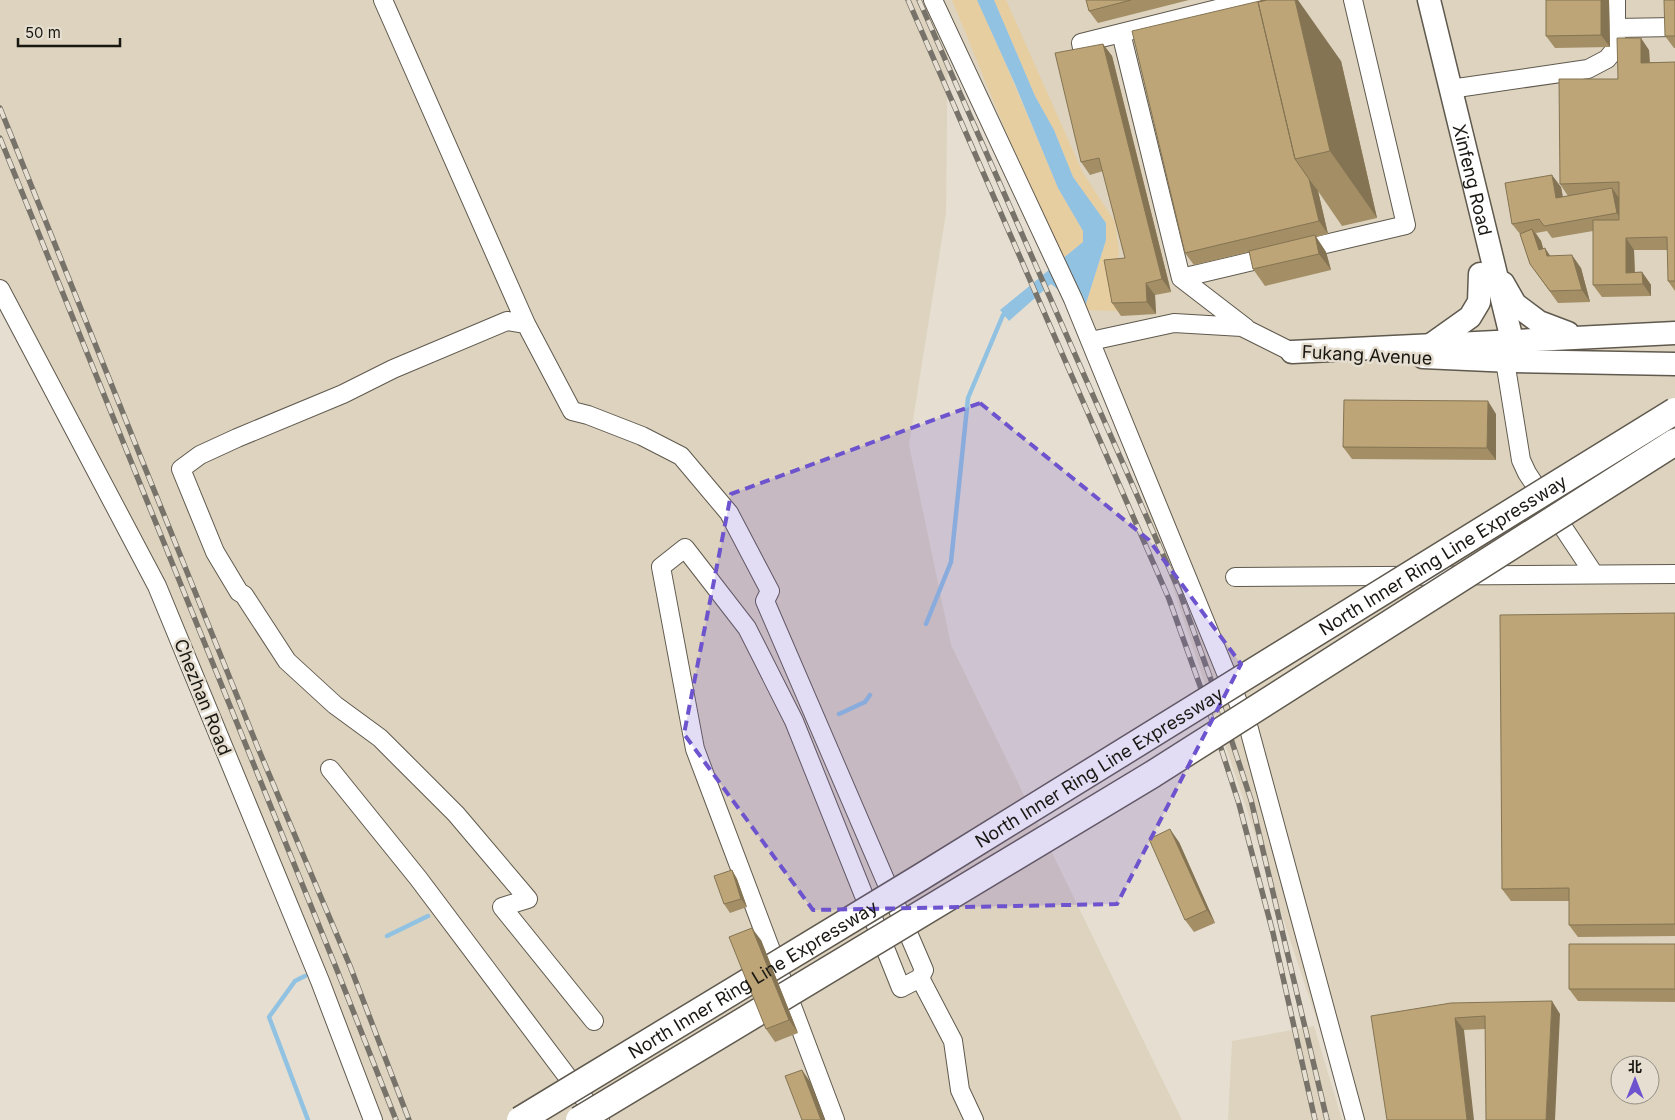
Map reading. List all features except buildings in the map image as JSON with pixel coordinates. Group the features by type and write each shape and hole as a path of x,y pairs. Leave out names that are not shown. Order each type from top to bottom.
{"highway":[{"name":"North Inner Ring Line Expressway","path":"520,1120 920,877 1675,412"},
{"name":"North Inner Ring Line Expressway","path":"579,1120 1153,774 1675,442"}],"main road":[{"name":"Xinfeng Road","path":"1413,0 1487,272"},
{"name":"Xinfeng Road","path":"1429,0 1450,89 1504,353"},
{"path":"1487,272 1515,304 1539,322 1579,337"},
{"path":"1431,344 1470,317 1479,302 1487,272"},
{"name":"Fukang Avenue","path":"1292,352 1504,353 1579,337 1675,333"},
{"name":"Fukang Avenue","path":"1292,352 1431,344 1504,353 1675,364"}],"street":[{"path":"383,0 526,324 572,411 588,415 642,436 680,456 729,513 770,592 765,601 924,970 920,978 901,988 794,721 747,628 685,548 661,567 695,749 835,1120"},
{"path":"933,0 1073,299 1249,729 1355,1120"},
{"path":"1091,91 1081,43 1253,0"},
{"path":"1181,278 1406,225 1353,0"},
{"path":"1450,89 1588,69 1607,59 1616,48 1616,0"},
{"path":"1616,28 1675,27"},
{"path":"1121,33 1181,278 1250,331"},
{"path":"1134,154 1152,156"},
{"name":"Chezhan Road","path":"0,289 157,586 320,981 373,1120"},
{"path":"526,324 507,321 393,369 343,394 200,455 182,469 215,552 238,592 244,595 287,662 334,705 380,738 456,814 528,899 502,908 594,1021"},
{"path":"1091,341 1174,323 1242,326 1292,352"},
{"path":"1504,353 1521,460 1527,473 1594,574"},
{"path":"1235,577 1675,574"},
{"path":"330,769 418,878 600,1120"},
{"path":"920,978 952,1041 960,1090 974,1120"}],"highlighted area":[{"path":"980,403 1149,540 1241,664 1117,904 813,910 684,734 731,494"}],"shaded area":[{"path":"0,0 937,0 948,26 946,213 909,445 951,645 1182,1120 375,1120 157,586 0,289"},
{"path":"938,0 1675,0 1675,1120 1350,1120 1091,341"},
{"path":"952,0 977,0 1058,188 1083,231 1083,242 1059,261"},
{"path":"994,0 1006,0 1083,173 1115,222 1119,251 1114,294 1117,311 1084,310 1106,240 1106,224 1073,177 1054,130 1035,96"},
{"path":"1314,1026 1342,1120 1228,1120 1232,1041"}],"water":[{"path":"977,0 994,0 1035,96 1054,130 1073,177 1106,223 1106,240 1084,310 1051,284 1009,321 1000,310 1083,242 1083,231 1058,188 1015,84"}],"waterway":[{"path":"926,624 951,562 968,398 1003,315 1010,313"},
{"path":"839,714 865,702 870,695"},
{"path":"387,936 428,916"},
{"path":"305,976 295,981 269,1017 308,1120"}],"railway":[{"path":"908,0 1169,599 1209,711 1239,804 1273,933 1315,1120"},
{"path":"919,0 1180,593 1251,800 1327,1120"},
{"path":"0,108 258,748 350,966 409,1120"},
{"path":"0,138 396,1120"}]}
